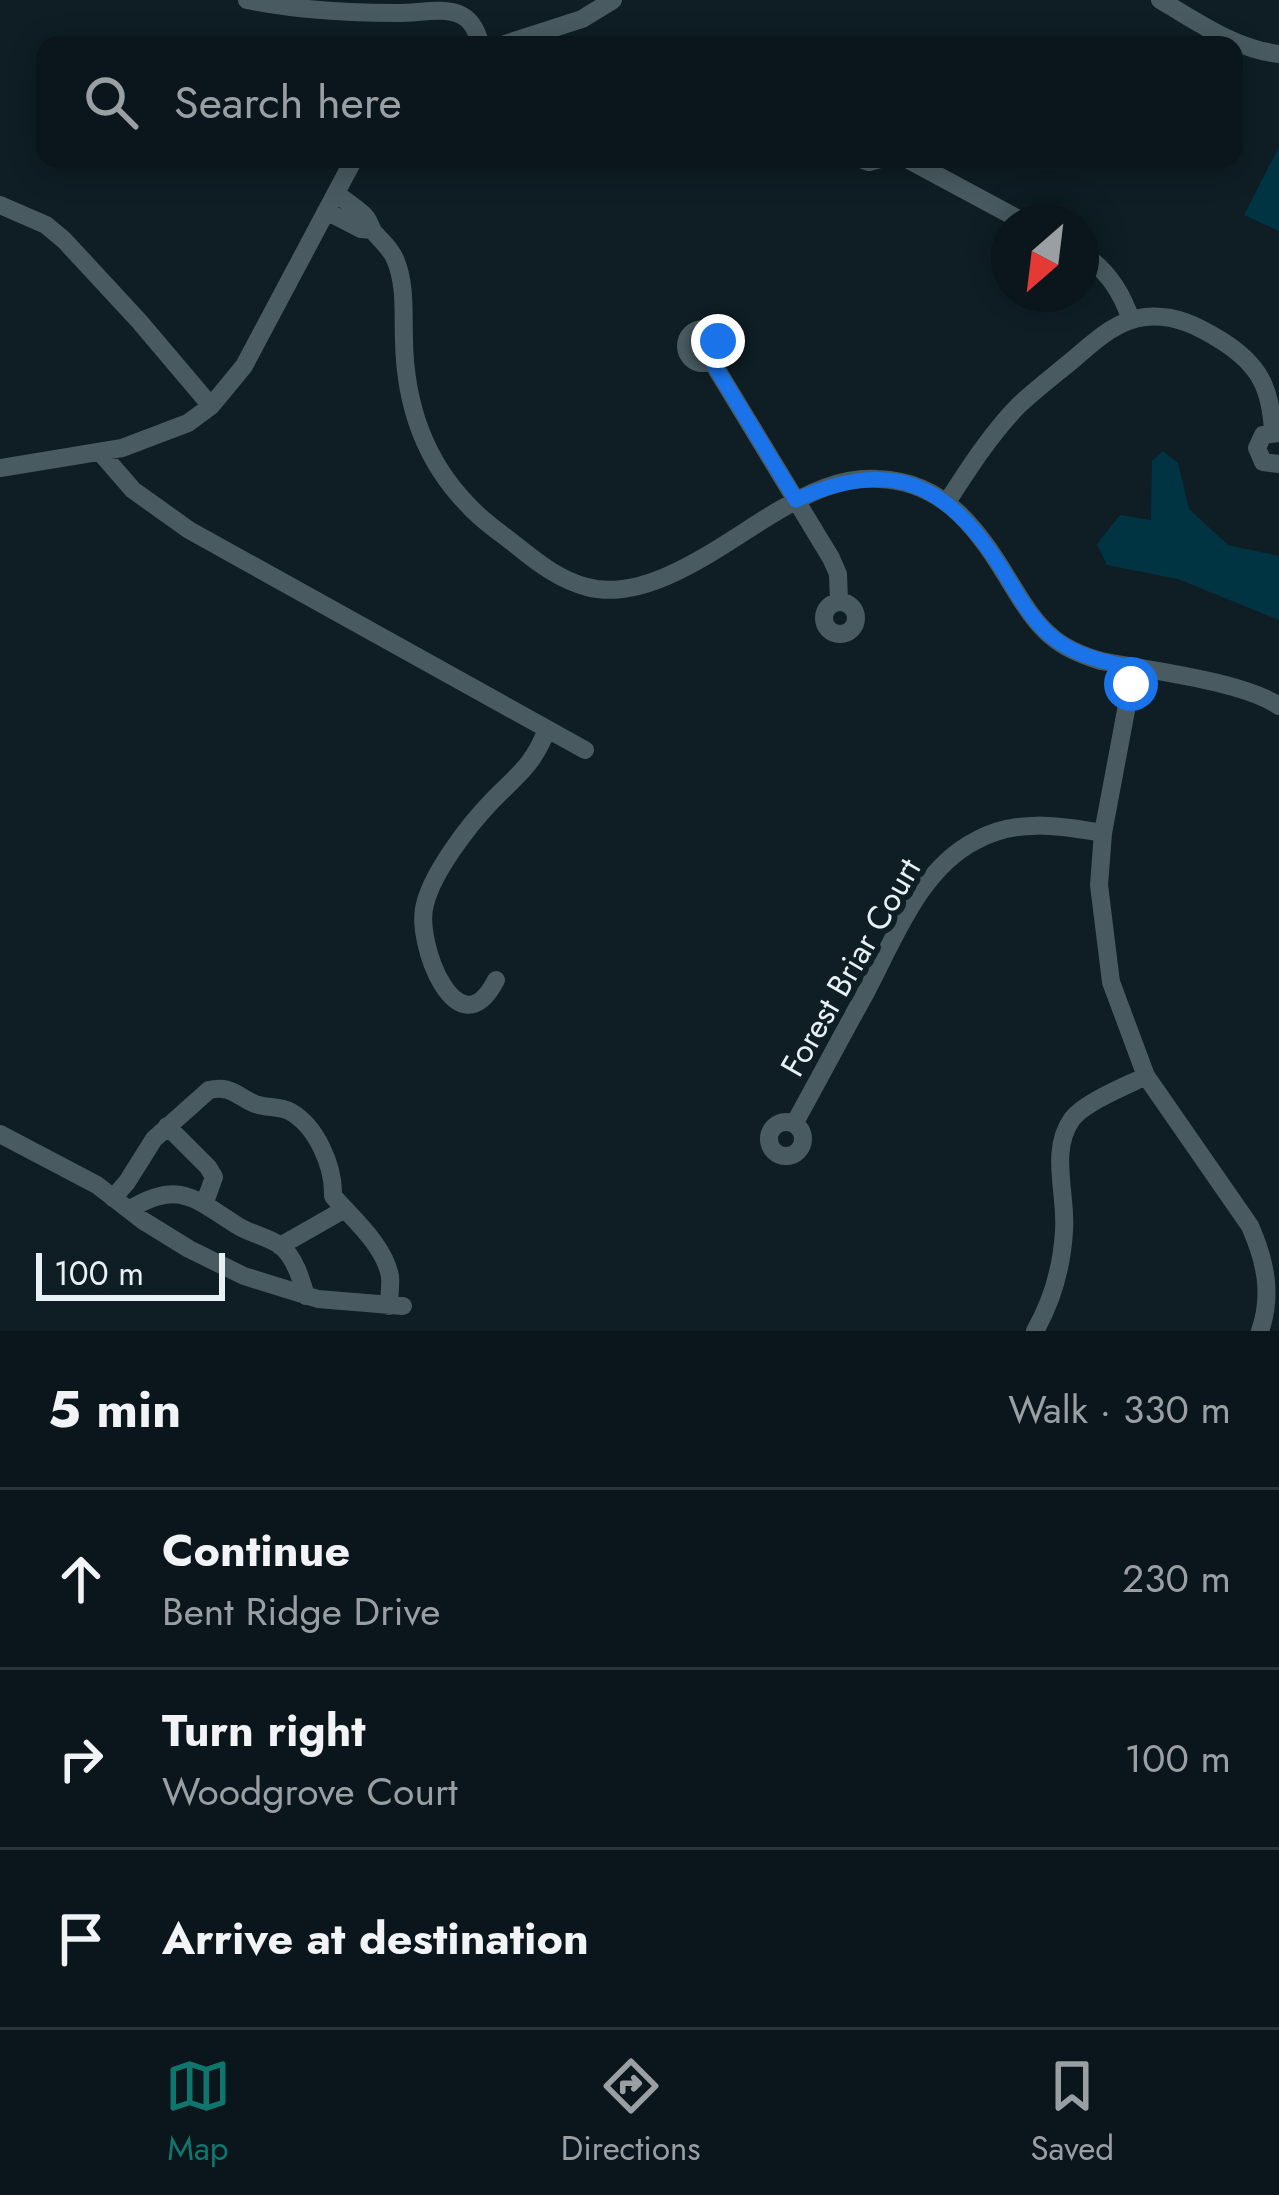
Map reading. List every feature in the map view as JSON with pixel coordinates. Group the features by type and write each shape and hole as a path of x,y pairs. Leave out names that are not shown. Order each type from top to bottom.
{"street":[{"path":"247,0 310,9 450,12 462,15 478,36"},
{"path":"530,36 582,19 613,0"},
{"path":"1160,0 1224,36"},
{"path":"1243,45 1279,53"},
{"path":"0,468 122,448 188,423 211,406 244,366 349,168"},
{"path":"924,168 991,204"},
{"path":"331,202 368,219 398,264 405,381 433,459 472,510 542,566 588,588 606,591 646,584 661,580 796,500 832,484 884,478 914,485 968,520 1038,623 1083,656 1238,688 1279,706"},
{"path":"0,205 46,225 64,240 140,320 211,406"},
{"path":"1099,267 1131,320"},
{"path":"946,502 982,448 1021,404 1108,331 1131,320 1183,320 1238,351 1255,368 1272,403 1276,432 1263,435 1256,448 1263,462 1279,464"},
{"path":"711,360 838,574 839,602"},
{"path":"100,452 133,490 189,530 585,750"},
{"path":"1134,668 1103,833 1100,885 1111,982 1146,1076 1250,1226 1262,1252 1267,1298 1260,1331"},
{"path":"496,980 478,1003 466,1005 452,998 427,946 423,909 458,845 480,814 535,758 547,729"},
{"name":"Forest Briar Court","path":"794,1124 915,902 942,865 978,839 1023,825 1050,824 1103,833"},
{"path":"1035,1331 1052,1294 1061,1258 1065,1227 1062,1139 1082,1110 1146,1076"},
{"path":"0,1134 45,1156 189,1249 244,1276 306,1296 396,1306 385,1262 333,1196 333,1182 315,1136 285,1109 258,1106 230,1089 209,1090 154,1139 127,1182 121,1204"},
{"path":"167,1126 214,1177 205,1202"},
{"path":"121,1204 167,1194 205,1202 257,1237 280,1246 300,1275 306,1296"},
{"path":"280,1246 345,1210"}],"shaded area":[{"path":"1279,147 1279,231 1244,215"},
{"path":"1163,451 1178,463 1189,509 1228,545 1279,556 1279,620 1178,579 1107,565 1097,544 1120,515 1151,520 1152,461"}],"route":[{"path":"718,341 718,352 711,360 796,500 832,484 884,478 914,485 946,502 968,520 1054,639 1083,656 1134,668 1131,684"}]}
